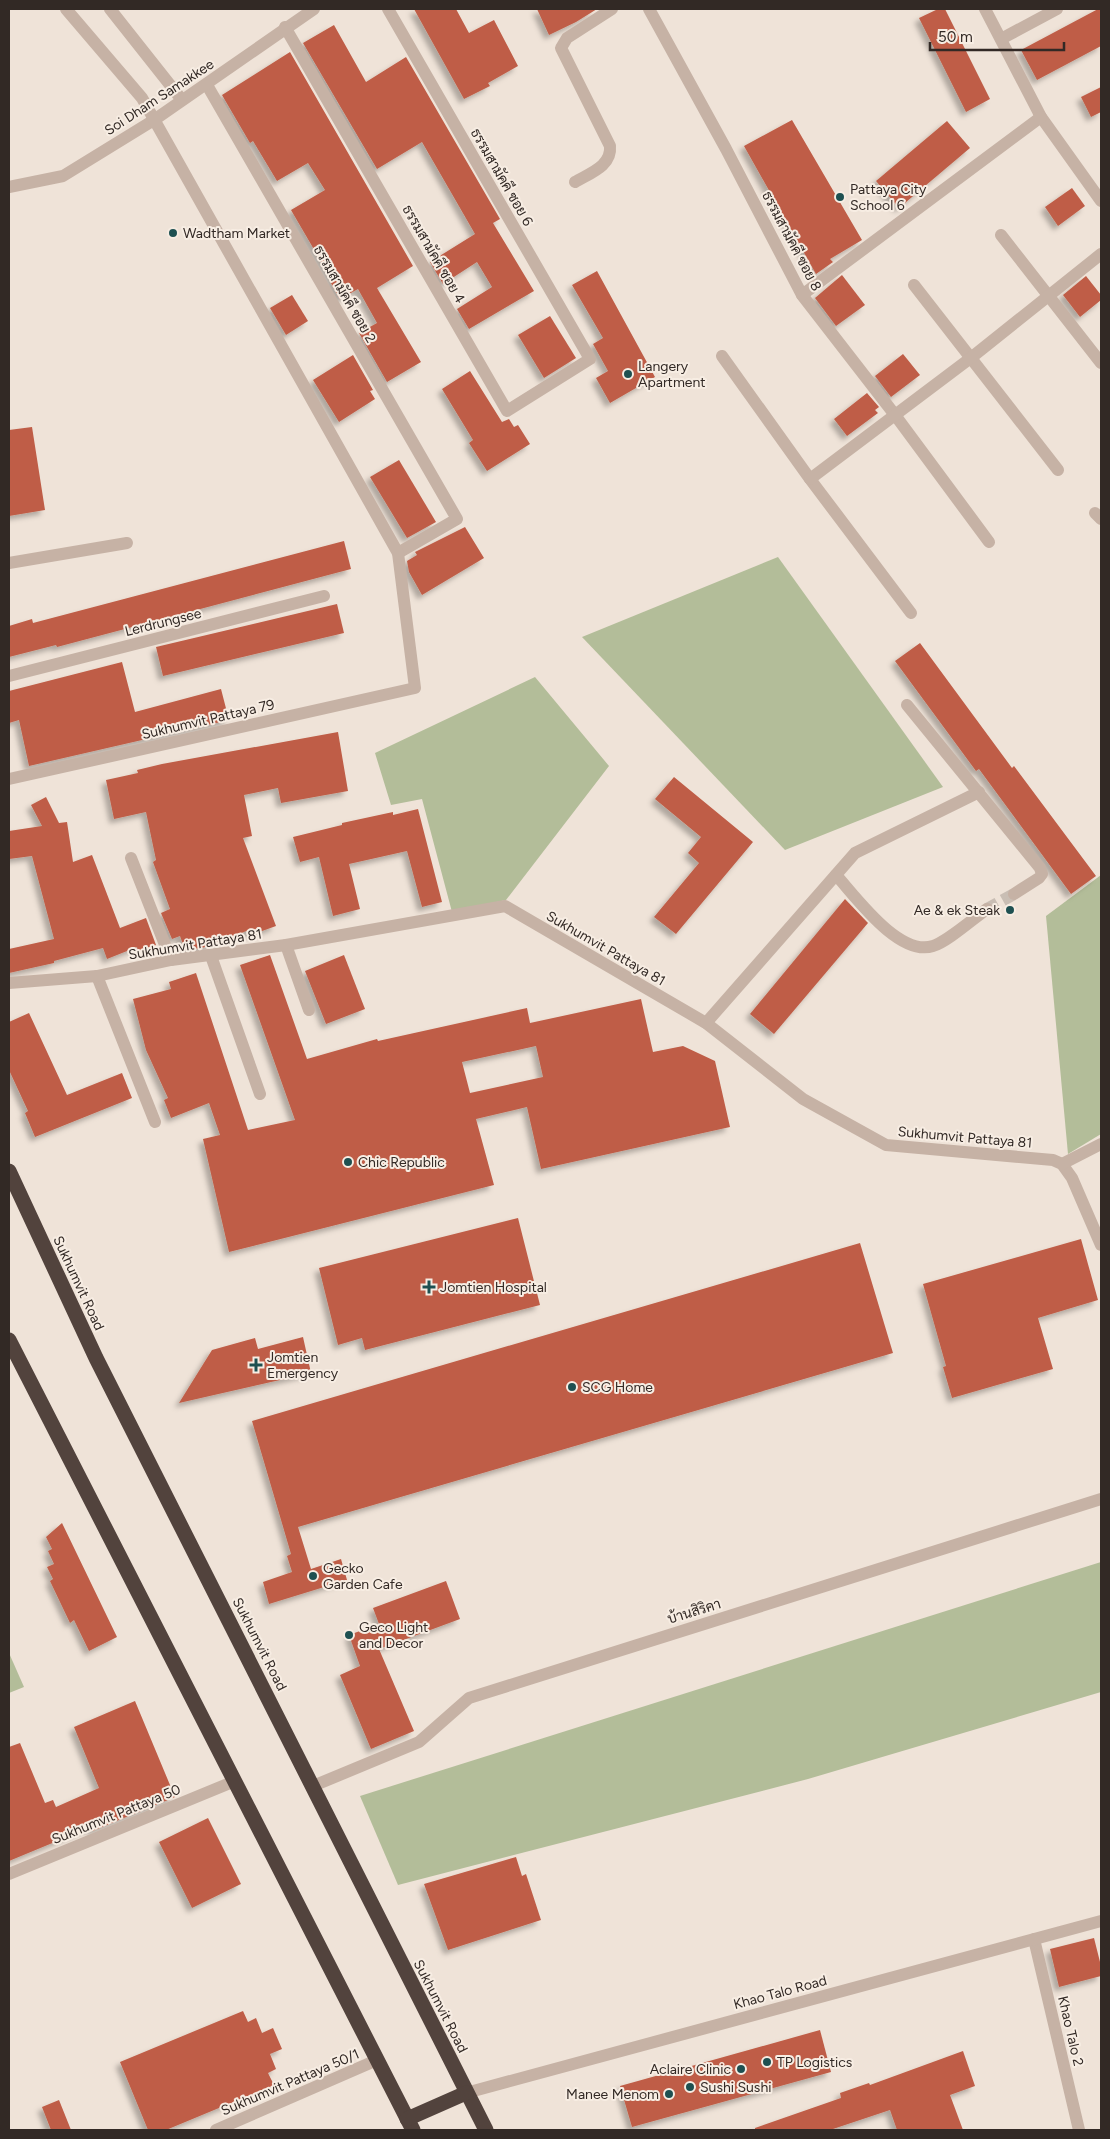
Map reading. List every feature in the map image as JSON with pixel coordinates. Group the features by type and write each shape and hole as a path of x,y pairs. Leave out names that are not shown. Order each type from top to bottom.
{"highway":[{"name":"Sukhumvit Road","path":"9,1171 96,1358 486,2130"},
{"path":"9,1340 410,2125 466,2093"}],"street":[{"path":"66,9 142,98 398,553"},
{"path":"110,9 182,100"},
{"name":"Soi Dham Samakkee","path":"9,187 63,176 207,85 285,27 313,9"},
{"name":"ธรรมสามัคคี ซอย 6","path":"388,9 590,359"},
{"path":"575,182 605,163 611,155 610,146 561,48 567,38 612,9"},
{"name":"ธรรมสามัคคี ซอย 8","path":"649,9 726,149 802,295 895,415 989,542"},
{"path":"985,9 1040,117 1101,201"},
{"path":"1001,39 1057,9"},
{"name":"ธรรมสามัคคี ซอย 4","path":"285,27 507,411 590,359"},
{"name":"ธรรมสามัคคี ซอย 2","path":"207,85 457,519 398,553"},
{"path":"802,295 1040,117"},
{"path":"1001,235 1101,362"},
{"path":"810,479 972,357 1101,254"},
{"path":"914,285 972,357 1058,470"},
{"path":"722,356 810,479 911,613"},
{"path":"9,563 126,543"},
{"name":"Sukhumvit Pattaya 79","path":"9,779 415,688 398,553"},
{"name":"Lerdrungsee","path":"9,676 324,596"},
{"path":"907,705 1040,868 1042,874 1039,878 1014,894"},
{"path":"706,1023 855,853 979,792"},
{"path":"131,858 171,960"},
{"path":"836,875 885,928 896,937 916,947 935,946 987,909"},
{"name":"Sukhumvit Pattaya 81","path":"9,983 98,976 171,960 286,945 505,906 706,1023 802,1098 886,1145 1053,1160 1062,1164"},
{"path":"286,945 310,1010"},
{"path":"211,956 260,1094"},
{"path":"98,976 155,1122"},
{"path":"1101,1144 1062,1164 1072,1178 1101,1245"},
{"name":"บ้านสิริคา","path":"313,1786 419,1742 469,1698 1101,1499"},
{"name":"Sukhumvit Pattaya 50","path":"9,1874 235,1782"},
{"name":"Khao Talo Road","path":"466,2093 1101,1921"},
{"name":"Khao Talo 2","path":"1034,1939 1080,2130"},
{"name":"Sukhumvit Pattaya 50/1","path":"216,2130 377,2060"}],"green space":[{"path":"778,557 943,787 785,850 582,637"},
{"path":"535,677 609,766 506,900 452,912 422,799 391,805 375,753"},
{"path":"1101,875 1101,1134 1068,1154 1046,916"},
{"path":"1101,1562 1101,1692 808,1779 398,1885 360,1796"},
{"path":"9,1653 24,1687 9,1693"}],"building":[{"path":"414,9 456,9 469,33 494,20 518,66 488,83 490,86 464,99"},
{"path":"537,9 597,9 549,35"},
{"path":"938,9 945,9 990,99 966,112 919,18"},
{"path":"1101,9 1101,46 1037,80 1021,50"},
{"path":"334,25 366,82 406,57 500,219 493,223 534,291 469,329 457,309 492,287 477,262 443,284 430,262 475,234 422,142 377,169 303,43"},
{"path":"290,52 413,266 377,288 421,362 387,382 359,333 377,323 358,289 340,299 331,283 333,282 291,210 325,190 308,163 277,181 253,141 250,143 222,95"},
{"path":"1101,87 1101,112 1091,117 1081,97"},
{"path":"792,120 862,240 830,259 833,262 816,274 744,146"},
{"path":"947,121 970,148 899,208 876,181"},
{"path":"1072,188 1085,206 1058,226 1045,207"},
{"path":"597,271 655,377 610,403 596,378 608,371 593,344 603,338 572,285"},
{"path":"842,275 865,305 836,326 815,298"},
{"path":"1086,276 1101,295 1101,300 1080,317 1063,295"},
{"path":"292,295 308,321 286,335 270,308"},
{"path":"550,316 576,358 544,378 518,335"},
{"path":"903,354 920,375 891,397 875,376"},
{"path":"353,355 373,390 370,391 375,399 339,422 313,380"},
{"path":"470,371 502,422 509,419 514,427 518,425 530,444 487,471 469,443 473,440 442,389"},
{"path":"867,393 879,407 875,410 878,413 847,436 834,419"},
{"path":"32,427 45,510 9,516 9,430"},
{"path":"399,460 436,522 407,538 370,477"},
{"path":"465,527 484,558 422,595 409,572 407,561 417,555 415,552"},
{"path":"344,541 351,569 57,647 56,645 9,657 9,626 32,619 33,623"},
{"path":"337,604 344,633 163,676 156,647"},
{"path":"920,643 1012,768 1014,766 1096,876 1071,894 979,769 976,771 895,661"},
{"path":"122,662 135,712 221,689 229,720 29,766 19,720 9,723 9,691"},
{"path":"338,732 348,791 281,803 278,788 244,795 252,836 243,838 276,926 251,935 249,930 202,948 185,950 180,936 172,939 161,913 170,909 153,862 156,860 146,812 114,819 106,780 138,773 137,770 162,764"},
{"path":"674,777 753,842 676,934 654,917 699,863 688,853 701,837 655,799"},
{"path":"46,797 59,823 67,822 73,862 92,855 120,928 146,918 156,945 138,951 137,947 107,959 103,948 54,961 54,963 9,973 9,949 54,939 32,856 9,859 9,831 42,826 31,805"},
{"path":"418,809 442,902 422,907 407,851 349,864 360,909 333,916 319,857 300,862 293,837 342,825 342,823 393,812 393,815"},
{"path":"845,899 868,923 774,1034 750,1014"},
{"path":"270,955 307,1059 377,1039 378,1041 527,1008 530,1023 641,999 653,1052 683,1046 715,1061 730,1127 541,1169 527,1107 476,1119 494,1185 229,1252 203,1139 220,1135 209,1103 171,1118 164,1100 168,1098 146,1050 133,999 171,989 169,982 196,973 248,1130 295,1120 240,965","holes":["536,1046 543,1077 470,1093 462,1062"]},
{"path":"344,955 365,1009 326,1024 305,971"},
{"path":"29,1013 67,1095 122,1073 132,1098 35,1137 25,1113 28,1111 9,1070 9,1022"},
{"name":"Jomtien Hospital","path":"518,1218 540,1305 365,1350 362,1338 338,1345 319,1268"},
{"path":"1081,1239 1098,1300 1038,1318 1053,1369 952,1398 943,1367 946,1366 923,1284"},
{"name":"SCG Home","path":"860,1243 893,1353 298,1527 311,1569 341,1559 347,1580 269,1604 263,1582 292,1572 287,1556 291,1554 252,1421"},
{"name":"Jomtien Emergency","path":"303,1337 311,1373 179,1403 212,1350 255,1338 258,1349"},
{"path":"62,1523 117,1637 89,1651 74,1620 70,1623 50,1581 53,1579 47,1567 54,1564 48,1551 52,1549 46,1537"},
{"path":"446,1581 460,1619 379,1649 414,1731 371,1749 340,1675 360,1666 349,1635 379,1624 373,1608"},
{"path":"135,1701 175,1797 92,1831 91,1827 9,1861 9,1747 20,1743 45,1803 53,1800 56,1807 99,1788 74,1727"},
{"path":"208,1818 241,1884 192,1908 159,1842"},
{"path":"516,1857 522,1876 526,1874 541,1920 448,1950 424,1884"},
{"path":"1094,1938 1101,1966 1101,1976 1059,1987 1050,1949"},
{"path":"243,2011 248,2022 256,2018 262,2033 273,2028 282,2049 270,2054 276,2069 268,2073 274,2085 166,2130 148,2130 120,2062"},
{"path":"820,2030 831,2072 632,2127 620,2086"},
{"path":"963,2051 975,2086 950,2095 963,2130 897,2130 890,2110 830,2130 755,2130 755,2128 841,2098 840,2093 869,2083 870,2085"},
{"path":"59,2100 71,2130 51,2130 42,2107"}],"tunnel":[{"path":"987,909 1014,894"}],"place":[{"name":"Pattaya City School 6","path":"840,197"},
{"name":"Wadtham Market","path":"173,233"},
{"name":"Langery Apartment","path":"628,374"},
{"name":"Ae & ek Steak","path":"1010,910"},
{"name":"Chic Republic","path":"348,1162"},
{"name":"Jomtien Hospital","path":"429,1287"},
{"name":"Jomtien Emergency","path":"256,1365"},
{"name":"SCG Home","path":"572,1387"},
{"name":"Gecko Garden Cafe","path":"313,1576"},
{"name":"Geco Light and Decor","path":"349,1635"},
{"name":"TP Logistics","path":"767,2062"},
{"name":"Aclaire Clinic","path":"741,2069"},
{"name":"Sushi Sushi","path":"690,2087"},
{"name":"Manee Menom","path":"669,2094"}]}
